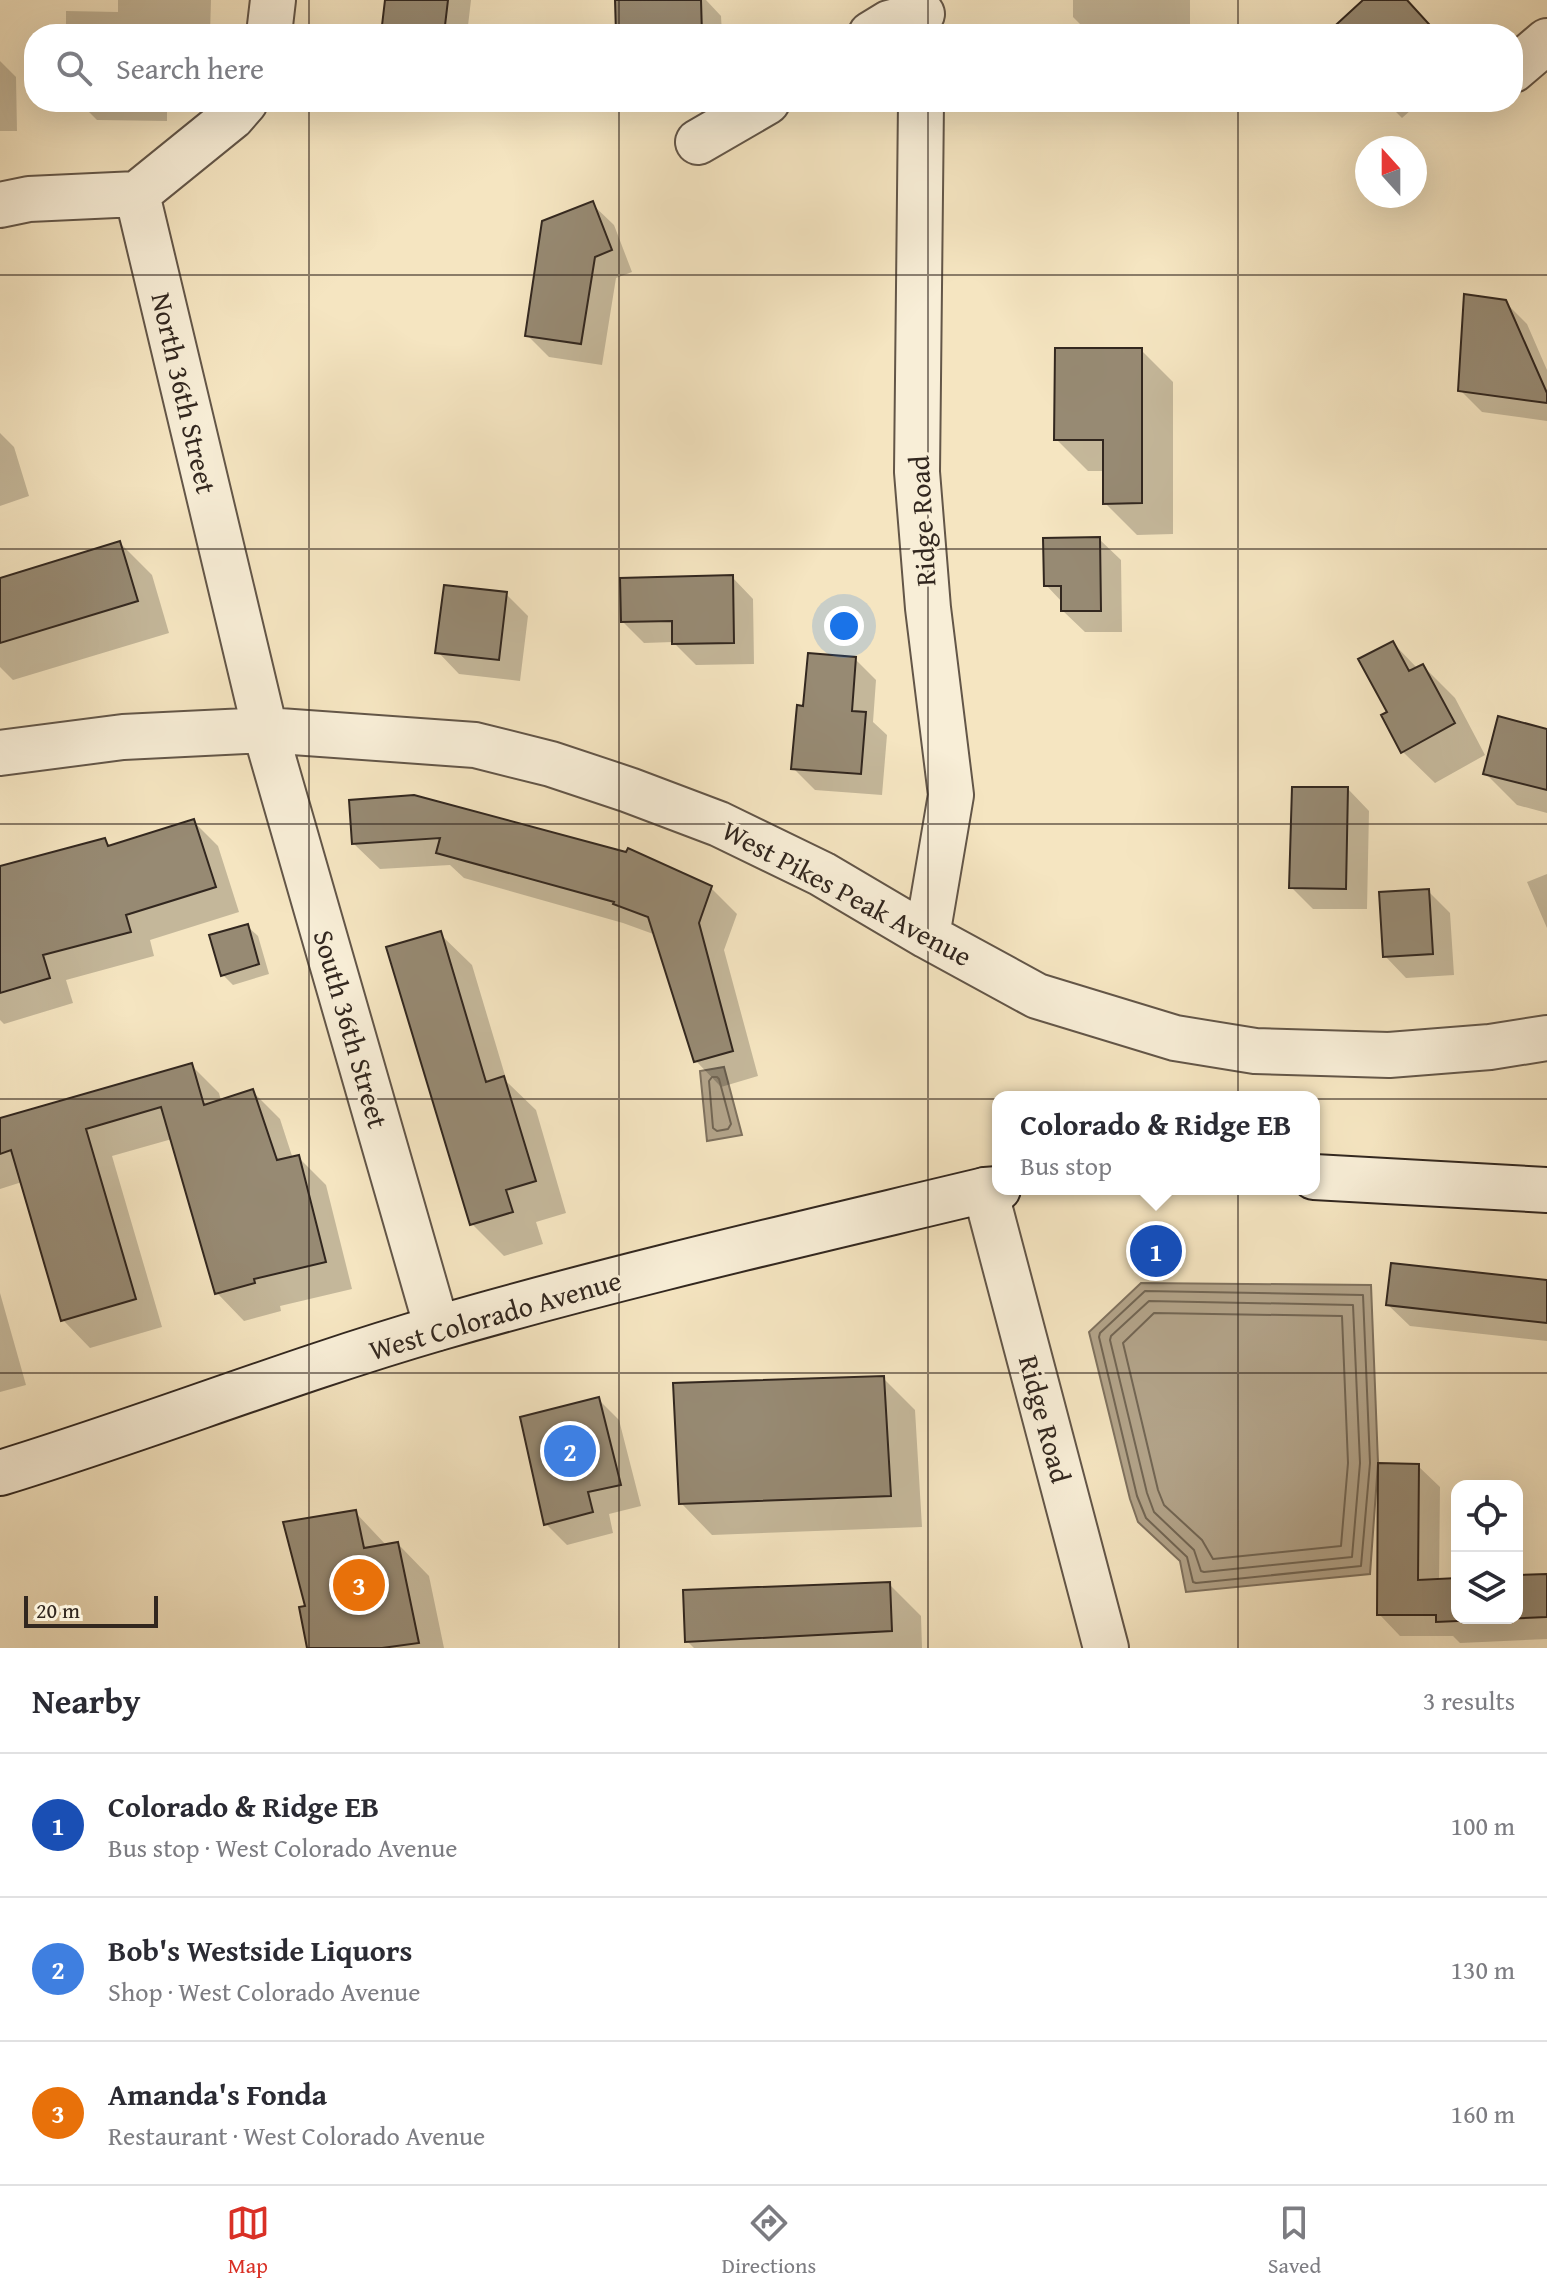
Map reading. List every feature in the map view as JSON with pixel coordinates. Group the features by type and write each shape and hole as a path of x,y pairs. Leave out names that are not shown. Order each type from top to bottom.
{"street":[{"path":"270,24 273,0"},
{"path":"887,24 922,16"},
{"path":"1523,61 1547,41"},
{"path":"0,205 29,199 137,194 236,112"},
{"path":"698,142 750,112"},
{"name":"Ridge Road","path":"921,112 917,472 928,608 951,795 927,936"},
{"name":"North 36th Street","path":"137,194 265,730"},
{"name":"West Pikes Peak Avenue","path":"0,753 123,737 265,730 475,745 551,764 719,824 822,874 1037,996 1175,1038 1255,1051 1389,1055 1490,1047 1547,1038"},
{"name":"South 36th Street","path":"265,730 437,1328"},
{"path":"1320,1177 1547,1190"},
{"name":"West Colorado Avenue","path":"0,1473 68,1453 437,1328 654,1271 991,1190"},
{"name":"Ridge Road","path":"992,1195 1106,1648"}],"water":[{"path":"724,1067 742,1135 707,1141 700,1071"},
{"path":"1141,1283 1371,1285 1378,1463 1370,1574 1186,1592 1180,1561 1138,1522 1089,1332"}],"building":[{"path":"385,0 448,0 445,24 382,24"},
{"path":"615,0 701,0 702,24 616,24"},
{"path":"1363,0 1407,0 1429,24 1337,24"},
{"path":"593,201 612,250 595,257 581,344 525,336 542,221"},
{"path":"1464,294 1506,300 1547,393 1547,403 1458,391"},
{"path":"1055,348 1142,348 1142,503 1103,504 1103,440 1054,440"},
{"path":"1100,537 1101,611 1061,611 1061,586 1044,586 1043,538"},
{"path":"120,541 138,601 0,643 0,578"},
{"path":"733,575 734,643 672,644 672,621 621,622 620,578"},
{"path":"444,585 507,592 499,660 435,653"},
{"path":"1393,641 1409,671 1423,664 1455,723 1401,753 1381,715 1387,712 1358,659"},
{"path":"808,653 856,657 852,711 866,712 861,774 791,769 797,705 803,706"},
{"path":"1498,716 1547,729 1547,790 1483,774"},
{"path":"1292,787 1348,787 1346,889 1289,888"},
{"path":"414,795 626,852 628,848 712,886 699,923 733,1051 694,1062 648,917 614,902 436,853 440,838 352,844 349,800"},
{"path":"194,819 216,887 126,915 131,932 43,955 50,978 0,993 0,866 105,838 108,846"},
{"path":"1429,889 1433,954 1383,957 1379,892"},
{"path":"248,924 259,964 221,976 209,935"},
{"path":"441,931 486,1082 504,1076 536,1181 506,1190 513,1212 470,1225 386,947"},
{"path":"192,1063 204,1105 253,1089 277,1160 299,1155 326,1262 254,1279 255,1283 215,1294 161,1107 86,1129 136,1299 61,1321 11,1150 0,1154 0,1118"},
{"path":"1391,1263 1547,1280 1547,1323 1386,1305"},
{"path":"884,1376 891,1496 679,1504 673,1383"},
{"path":"599,1397 621,1485 588,1492 593,1512 544,1525 520,1417"},
{"path":"1378,1463 1419,1464 1418,1580 1451,1578 1451,1621 1436,1622 1436,1615 1377,1615"},
{"path":"356,1510 364,1548 398,1542 419,1643 382,1648 307,1648 299,1607 305,1606 283,1522"},
{"path":"1547,1574 1547,1617 1523,1618 1523,1575"},
{"path":"890,1582 892,1631 685,1642 683,1590"}],"place":[{"name":"Colorado & Ridge EB","path":"1156,1251"},
{"name":"Bob's Westside Liquors","path":"570,1451"},
{"name":"Amanda's Fonda","path":"359,1585"}]}
